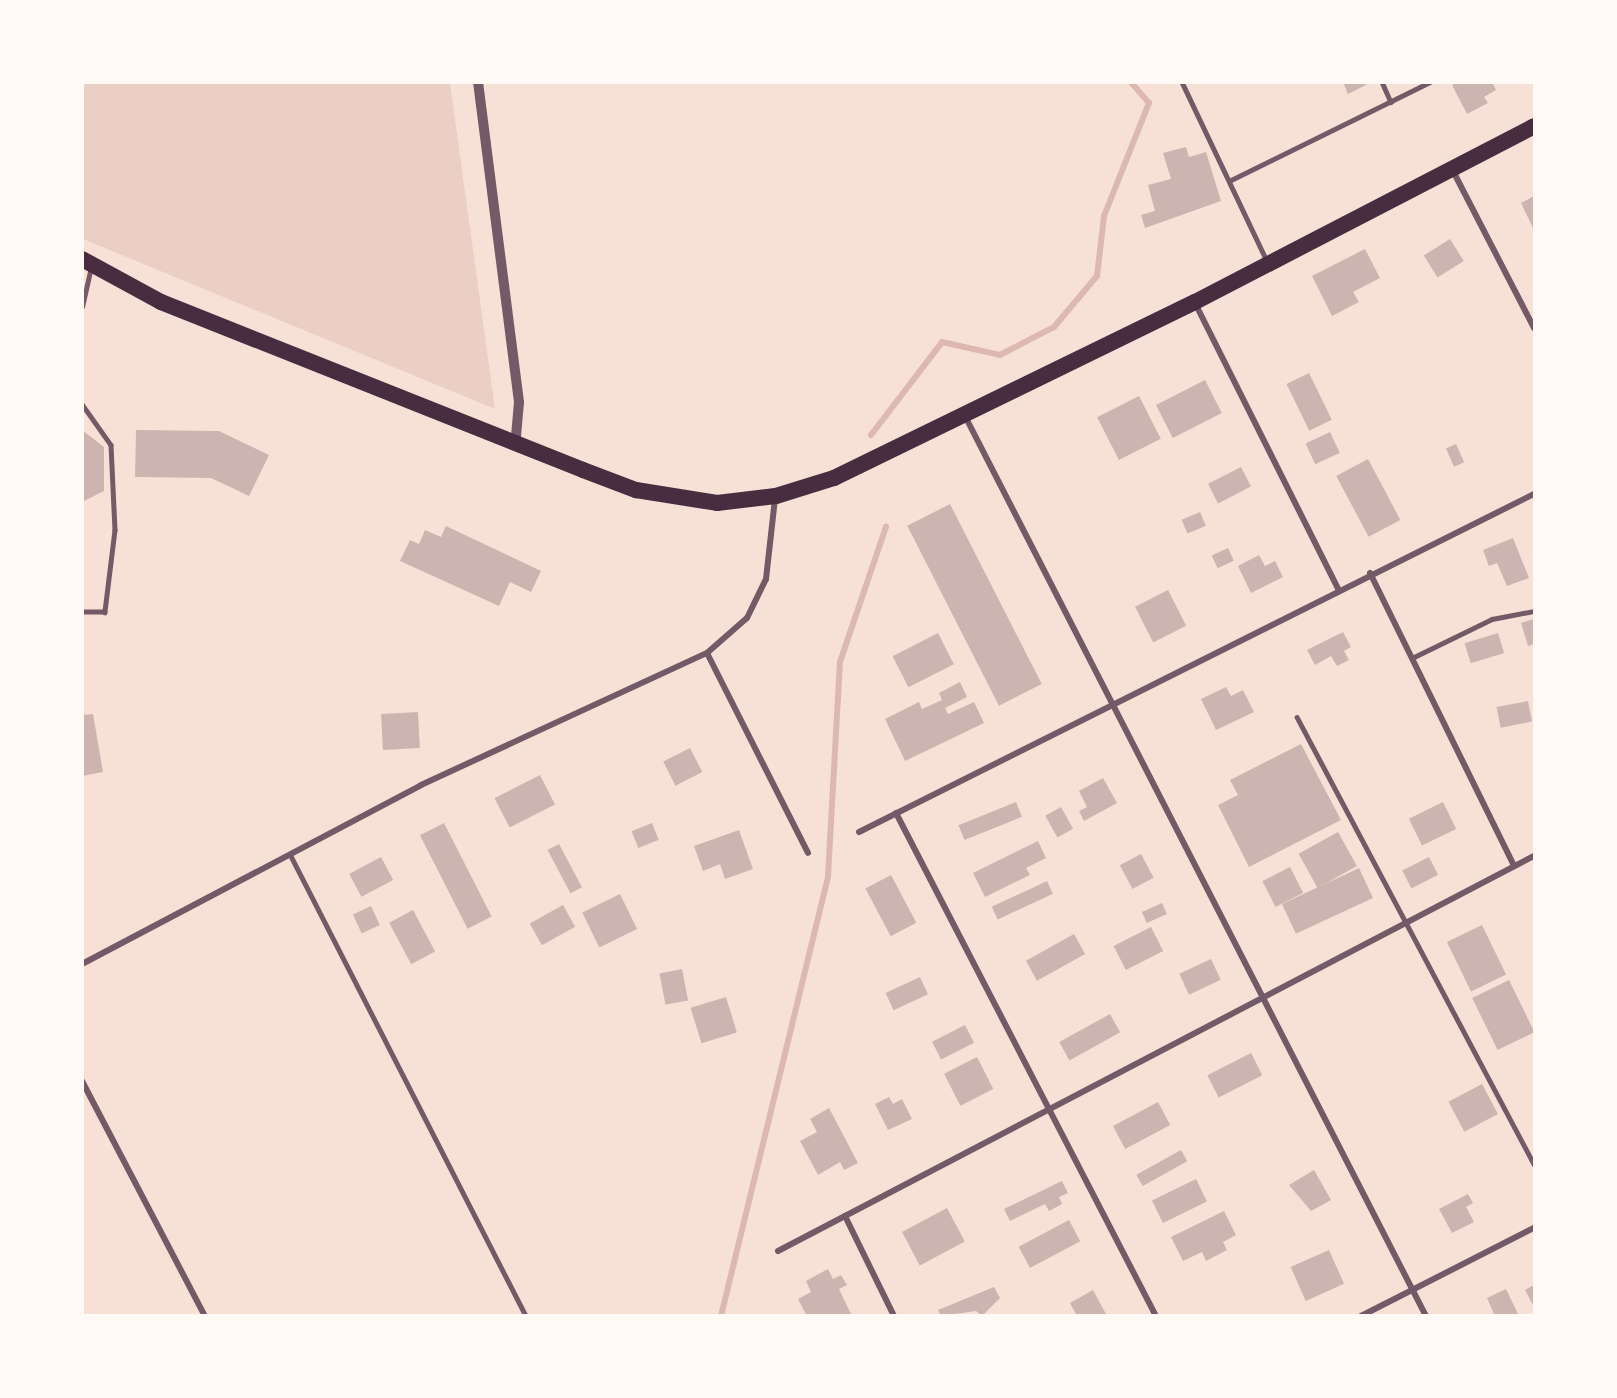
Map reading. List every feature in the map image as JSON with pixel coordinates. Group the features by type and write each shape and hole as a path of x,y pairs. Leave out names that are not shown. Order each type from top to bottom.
{"highway":[{"path":"87,261 161,302 516,440 636,490 683,500 776,496 834,478 964,415 1195,302 1267,262 1534,126"}],"street":[{"path":"478,82 519,402 516,440"},
{"path":"1452,169 1534,328"},
{"path":"1195,302 1338,589"},
{"path":"964,415 1111,706 1426,1316"},
{"path":"859,832 1338,589 1534,494"},
{"path":"82,964 421,785 707,653 747,618 766,579 776,496"},
{"path":"1370,573 1514,866"},
{"path":"707,653 808,853"},
{"path":"896,813 1051,1107 1156,1316"},
{"path":"778,1251 1260,996 1534,856"},
{"path":"82,1081 205,1316"},
{"path":"844,1216 894,1316"},
{"path":"1361,1316 1534,1228"}],"lane":[{"path":"1182,82 1267,262"},
{"path":"1382,82 1391,102"},
{"path":"1229,181 1391,102 1419,85 1430,82"},
{"path":"82,307 87,261"},
{"path":"82,404 111,445 115,530 105,612 82,612"},
{"path":"1412,657 1492,619 1534,611"},
{"path":"1298,717 1534,1164"},
{"path":"290,855 526,1316"}],"shaded area":[{"path":"82,83 450,83 495,409 83,239"}],"building":[{"path":"1343,82 1364,82 1366,85 1348,94"},
{"path":"1457,82 1492,82 1496,90 1484,97 1488,103 1467,114 1452,85"},
{"path":"1186,147 1189,157 1206,152 1221,201 1145,228 1141,215 1155,211 1148,185 1171,179 1163,153"},
{"path":"1534,196 1534,230 1521,203"},
{"path":"1450,239 1464,261 1437,277 1424,255"},
{"path":"1365,249 1380,278 1353,292 1359,302 1332,316 1312,276"},
{"path":"1309,373 1332,420 1309,431 1287,384"},
{"path":"1205,380 1222,413 1173,438 1156,405"},
{"path":"1139,396 1161,439 1119,460 1097,417"},
{"path":"82,430 104,447 104,491 82,502"},
{"path":"136,430 219,431 269,455 249,496 211,478 135,477"},
{"path":"1330,432 1340,453 1315,464 1306,443"},
{"path":"1456,444 1464,462 1454,467 1446,448"},
{"path":"1368,459 1400,520 1369,537 1336,476"},
{"path":"1241,467 1251,487 1218,503 1208,484"},
{"path":"950,504 1042,684 999,706 907,526"},
{"path":"1200,512 1206,526 1187,534 1182,520"},
{"path":"446,526 541,571 531,592 510,582 499,606 400,561 410,540 419,544 425,530 441,537"},
{"path":"1513,538 1529,578 1507,586 1497,563 1489,566 1483,550"},
{"path":"1228,548 1234,561 1218,568 1212,556"},
{"path":"1259,555 1265,566 1275,561 1283,577 1251,593 1238,566"},
{"path":"1168,590 1186,626 1153,642 1135,607"},
{"path":"1534,619 1534,644 1528,646 1521,623"},
{"path":"1343,632 1351,647 1344,651 1349,660 1337,666 1331,656 1315,665 1307,650"},
{"path":"938,633 954,664 908,687 893,656"},
{"path":"1498,633 1504,653 1471,663 1465,643"},
{"path":"960,682 967,697 945,708 948,714 974,702 984,723 905,761 885,719 919,702 922,709 942,700 939,693"},
{"path":"1226,687 1231,696 1243,690 1254,712 1216,730 1201,699"},
{"path":"1528,701 1532,722 1501,728 1497,707"},
{"path":"418,712 420,748 383,750 381,714"},
{"path":"93,714 103,772 82,776 82,715"},
{"path":"1301,744 1341,820 1249,867 1218,805 1238,795 1230,780"},
{"path":"690,748 702,772 676,786 663,762"},
{"path":"540,775 555,804 510,828 495,798"},
{"path":"1103,778 1117,803 1084,821 1079,811 1087,807 1079,791"},
{"path":"1016,802 1022,817 965,840 959,825"},
{"path":"1443,802 1456,829 1422,846 1409,819"},
{"path":"1061,807 1073,829 1057,838 1045,816"},
{"path":"444,823 492,917 468,929 420,835"},
{"path":"652,823 659,840 638,848 632,831"},
{"path":"739,830 753,869 725,879 720,864 703,871 694,846"},
{"path":"1338,832 1357,866 1318,888 1299,854"},
{"path":"1038,841 1046,858 1026,868 1030,875 985,897 973,873"},
{"path":"559,844 582,887 571,893 548,850"},
{"path":"1141,854 1154,878 1132,889 1120,865"},
{"path":"381,857 393,880 361,897 349,874"},
{"path":"1429,857 1438,875 1411,888 1402,871"},
{"path":"1290,867 1303,893 1276,907 1262,881"},
{"path":"1359,868 1373,898 1296,934 1282,904"},
{"path":"891,875 916,923 891,936 865,889"},
{"path":"1047,881 1053,894 998,919 992,907"},
{"path":"620,894 637,929 599,947 582,912"},
{"path":"1162,903 1167,914 1147,923 1142,912"},
{"path":"563,905 575,927 542,945 530,923"},
{"path":"371,906 380,925 362,933 353,914"},
{"path":"413,910 435,951 411,964 389,923"},
{"path":"1482,925 1506,974 1471,992 1447,942"},
{"path":"1151,927 1163,951 1126,970 1114,946"},
{"path":"1074,934 1085,954 1037,981 1026,961"},
{"path":"1211,959 1221,980 1189,995 1179,974"},
{"path":"682,969 688,1000 666,1005 659,973"},
{"path":"920,977 928,994 894,1010 886,993"},
{"path":"1509,980 1534,1032 1498,1050 1472,998"},
{"path":"726,997 737,1032 701,1043 691,1008"},
{"path":"1110,1014 1120,1032 1069,1060 1059,1042"},
{"path":"965,1025 974,1043 941,1060 932,1042"},
{"path":"1251,1053 1262,1075 1219,1098 1207,1075"},
{"path":"977,1057 993,1089 960,1106 944,1074"},
{"path":"1482,1084 1498,1114 1464,1132 1448,1102"},
{"path":"889,1097 893,1104 902,1099 912,1119 888,1130 875,1104"},
{"path":"1158,1102 1170,1125 1125,1149 1113,1126"},
{"path":"829,1108 858,1163 844,1170 840,1162 818,1175 800,1141 817,1132 810,1119"},
{"path":"1181,1150 1187,1161 1143,1186 1136,1175"},
{"path":"1314,1170 1331,1200 1311,1211 1289,1185"},
{"path":"1196,1179 1207,1201 1163,1223 1152,1200"},
{"path":"1062,1181 1068,1193 1059,1197 1062,1204 1049,1211 1045,1204 1010,1221 1004,1209"},
{"path":"1468,1194 1473,1203 1466,1207 1474,1222 1452,1233 1439,1209"},
{"path":"947,1208 965,1242 920,1265 902,1232"},
{"path":"1224,1211 1236,1235 1223,1242 1227,1250 1206,1261 1202,1252 1183,1261 1171,1237"},
{"path":"1069,1220 1080,1241 1030,1268 1019,1247"},
{"path":"1329,1250 1344,1284 1306,1301 1291,1267"},
{"path":"828,1269 833,1279 841,1275 847,1285 839,1289 851,1314 807,1316 798,1299 811,1292 806,1281"},
{"path":"1534,1285 1534,1307 1525,1290"},
{"path":"994,1287 1000,1298 982,1316 976,1311 941,1316 938,1310"},
{"path":"1506,1289 1519,1316 1495,1316 1487,1298"},
{"path":"1093,1290 1107,1316 1077,1316 1070,1303"}],"waterway":[{"path":"871,435 942,342 1000,355 1054,327 1097,276 1104,216 1149,103 1131,82"},
{"path":"721,1316 828,876 840,662 886,527"}]}
